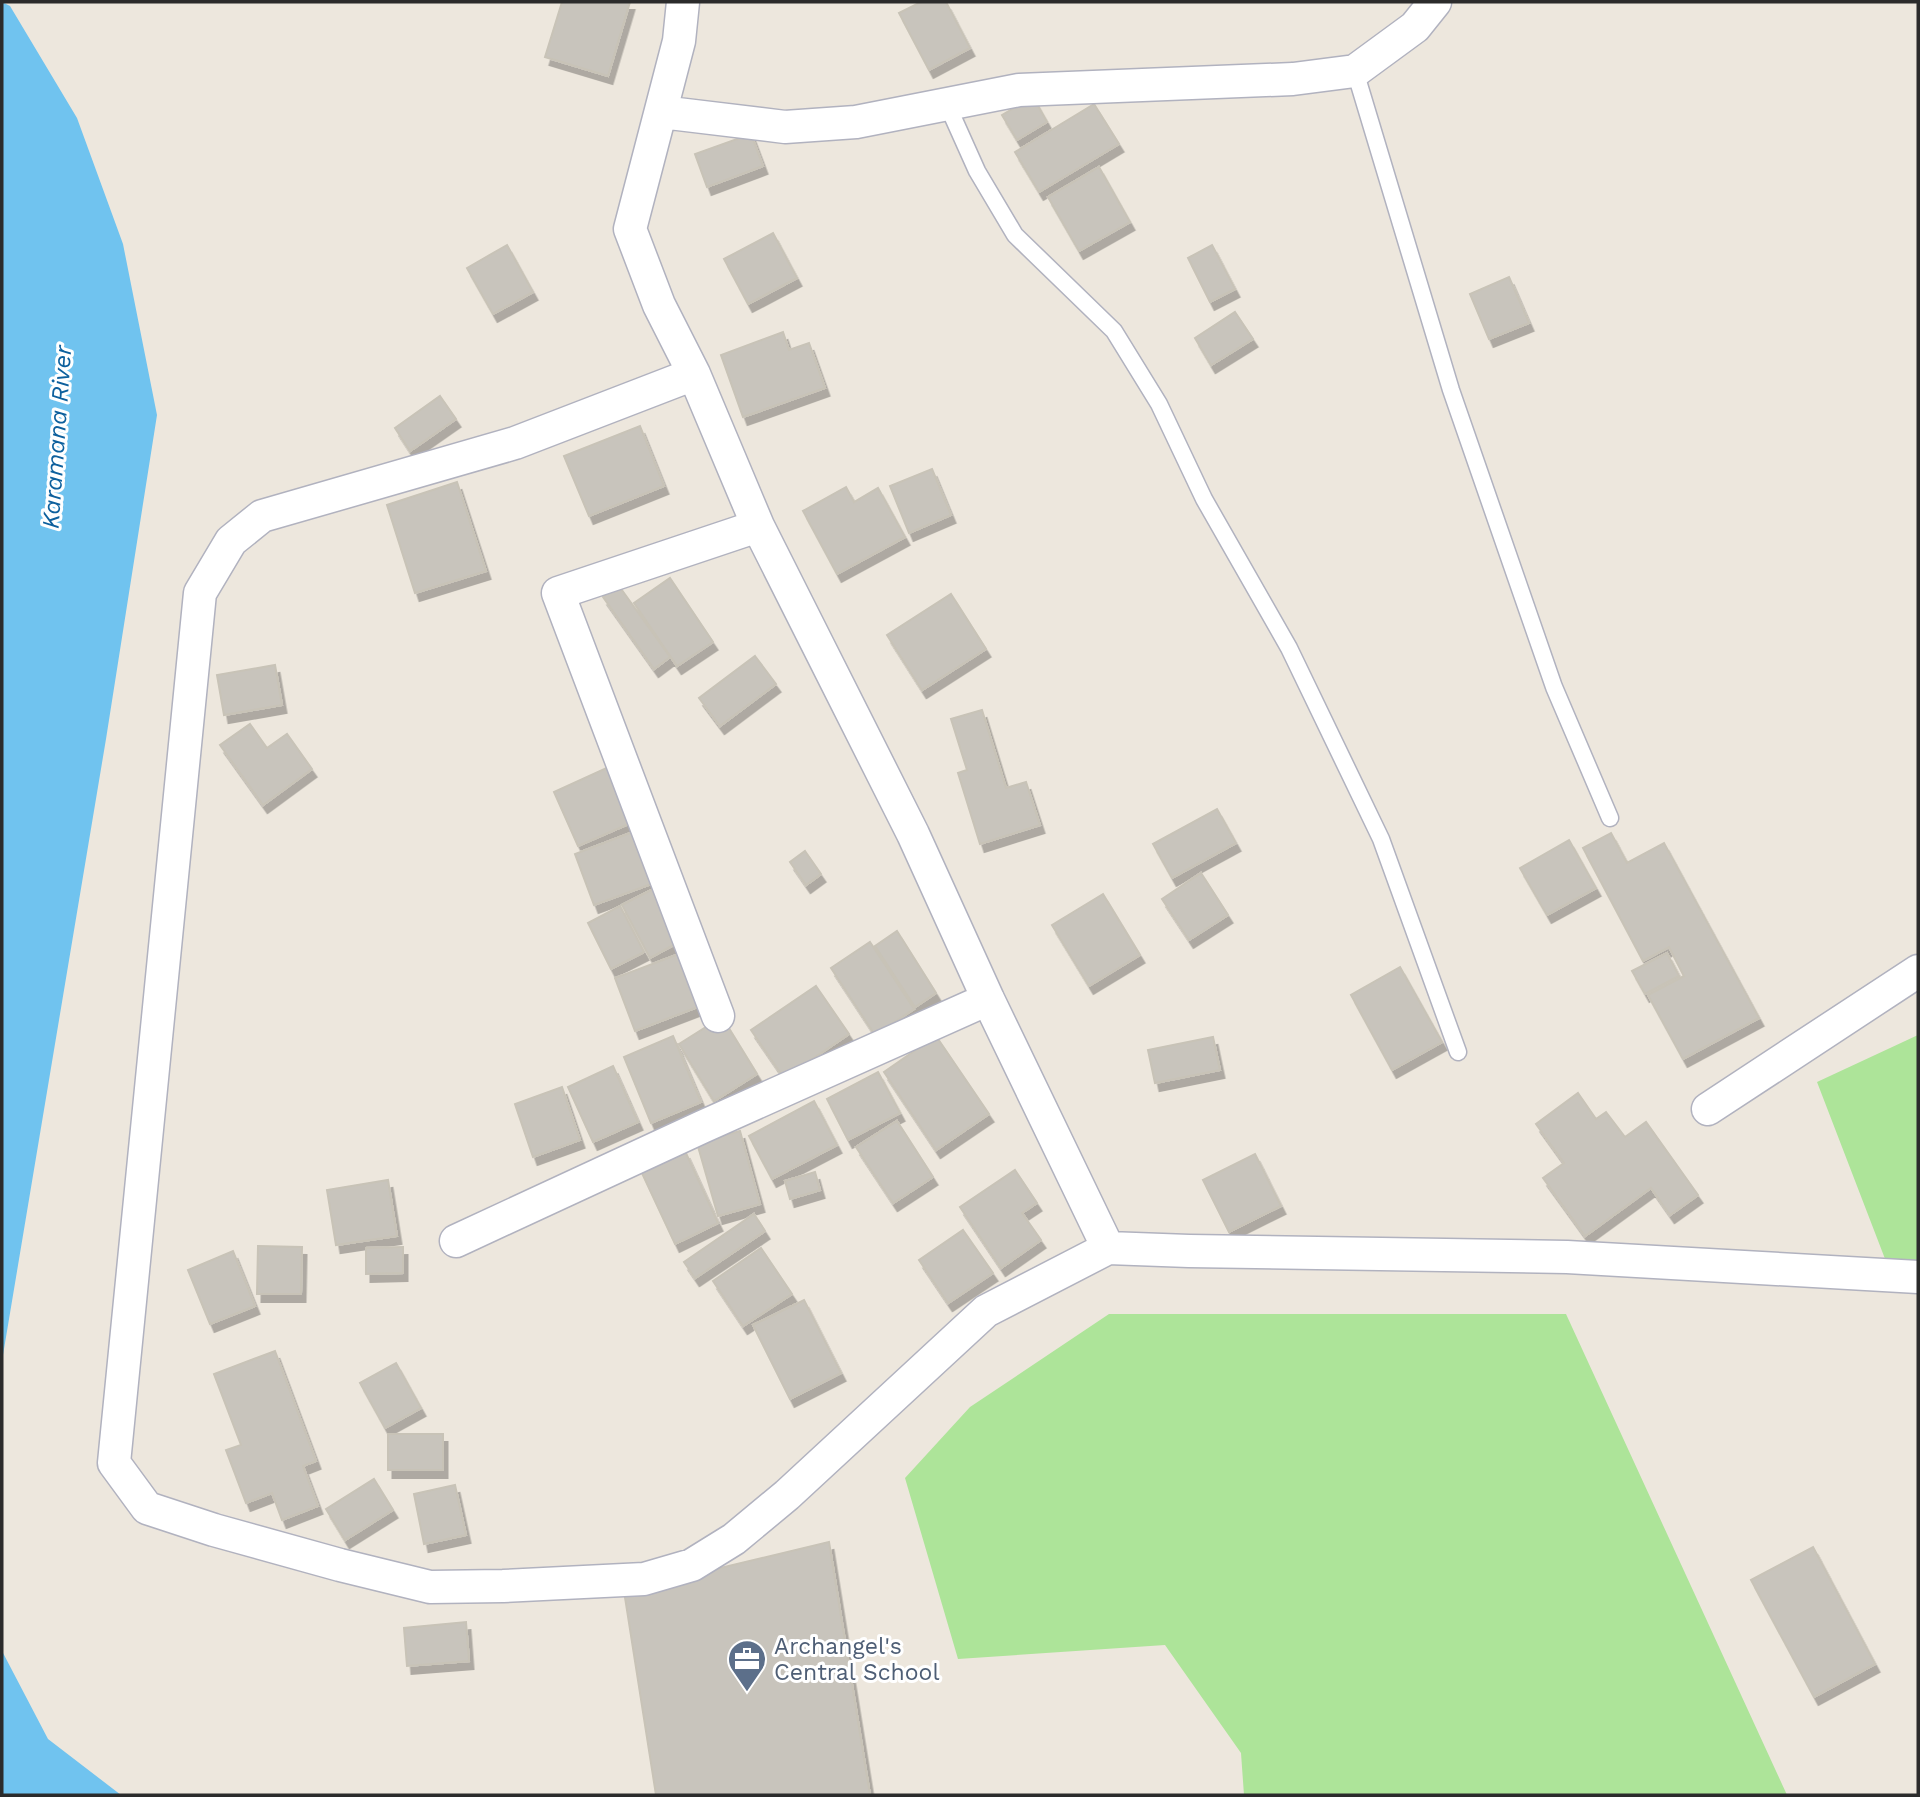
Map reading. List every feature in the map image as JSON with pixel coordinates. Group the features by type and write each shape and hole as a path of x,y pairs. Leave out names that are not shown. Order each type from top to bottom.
{"street":[{"path":"682,2 679,41 630,229 659,305 694,374 758,526 913,834 988,999 1108,1248"},
{"path":"661,112 785,127 856,122 1019,90 1293,79 1355,71 1415,27 1435,2"},
{"path":"694,374 514,443 262,516 231,541 200,593 114,1463 147,1508 214,1531 430,1587 644,1579 692,1565 734,1539 788,1495 986,1311 1108,1248 1567,1257 1918,1277"},
{"path":"718,1016 558,593 758,526"},
{"path":"1708,1109 1918,971"},
{"path":"456,1241 988,999"}],"lane":[{"path":"1355,71 1451,390 1554,687 1610,818"},
{"path":"947,104 977,170 1014,235 1114,331 1159,404 1204,499 1289,648 1381,839 1458,1052"}],"green space":[{"path":"1918,1035 1918,1260 1887,1264 1817,1082"},
{"path":"1109,1314 1566,1314 1787,1795 1244,1795 1241,1753 1165,1645 958,1659 905,1478 970,1407"}],"water":[{"name":"Karamana River","path":"2,2 10,6 77,118 123,244 157,415 3,1355 2,1382"},
{"path":"2,1651 48,1739 121,1795 2,1795"}],"building":[{"path":"562,2 630,2 608,76 545,57"},
{"path":"921,2 946,2 970,48 929,70 899,13"},
{"path":"1033,97 1047,122 1017,140 1002,115"},
{"path":"1094,104 1119,144 1039,192 1015,152"},
{"path":"751,134 763,166 707,187 695,154"},
{"path":"1099,167 1130,222 1079,251 1048,197"},
{"path":"773,233 797,278 748,304 724,259"},
{"path":"507,245 533,292 493,314 467,268"},
{"path":"1212,245 1235,289 1210,302 1188,258"},
{"path":"1509,277 1529,323 1489,339 1470,294"},
{"path":"1235,312 1253,339 1211,365 1195,338"},
{"path":"783,332 789,350 809,343 825,388 743,417 721,355"},
{"path":"440,396 456,419 410,451 395,428"},
{"path":"640,426 664,486 589,516 564,456"},
{"path":"932,469 951,515 909,533 890,486"},
{"path":"457,482 486,571 415,593 387,505"},
{"path":"846,487 854,502 878,488 905,537 837,574 803,511"},
{"path":"670,578 713,642 677,666 634,603"},
{"path":"619,586 670,657 654,669 603,597"},
{"path":"951,594 986,649 922,690 887,635"},
{"path":"755,656 776,684 720,726 699,698"},
{"path":"275,665 282,705 224,715 217,675"},
{"path":"982,710 1006,788 1026,782 1040,825 980,844 958,773 967,770 951,719"},
{"path":"250,724 267,748 287,734 312,769 263,805 220,745"},
{"path":"613,765 638,820 578,846 554,792"},
{"path":"1217,809 1236,843 1172,878 1153,844"},
{"path":"638,830 657,882 594,905 575,854"},
{"path":"1611,833 1627,863 1664,843 1759,1018 1683,1059 1648,995 1684,976 1669,947 1643,961 1583,848"},
{"path":"1569,840 1596,888 1547,915 1520,868"},
{"path":"805,851 821,874 806,885 790,862"},
{"path":"1201,873 1228,915 1189,940 1162,899"},
{"path":"653,889 681,941 650,958 622,905"},
{"path":"1103,894 1140,955 1089,986 1052,925"},
{"path":"620,906 644,952 611,969 588,923"},
{"path":"897,931 936,993 915,1007 875,946"},
{"path":"870,942 914,1009 875,1035 831,968"},
{"path":"684,952 703,1005 635,1031 615,978"},
{"path":"1667,953 1679,976 1645,994 1632,971"},
{"path":"1400,967 1442,1042 1392,1070 1351,995"},
{"path":"816,986 849,1034 784,1078 751,1030"},
{"path":"722,1017 757,1074 714,1101 679,1044"},
{"path":"673,1036 701,1102 651,1123 624,1057"},
{"path":"936,1036 989,1114 936,1150 884,1072"},
{"path":"1213,1037 1220,1070 1155,1083 1148,1050"},
{"path":"613,1066 638,1122 593,1142 568,1087"},
{"path":"878,1072 900,1113 848,1140 827,1099"},
{"path":"562,1087 580,1140 533,1157 515,1104"},
{"path":"1578,1093 1596,1119 1606,1112 1625,1137 1646,1122 1698,1195 1670,1215 1651,1188 1585,1236 1543,1178 1564,1163 1536,1124"},
{"path":"814,1101 837,1145 772,1179 749,1136"},
{"path":"897,1121 933,1177 893,1203 856,1147"},
{"path":"740,1131 760,1204 718,1216 697,1143"},
{"path":"685,1151 718,1223 675,1244 641,1171"},
{"path":"1255,1154 1281,1206 1229,1232 1203,1180"},
{"path":"1015,1170 1037,1203 1022,1213 1041,1240 1001,1268 960,1207"},
{"path":"815,1172 820,1190 790,1199 785,1181"},
{"path":"388,1180 397,1236 336,1245 327,1190"},
{"path":"754,1214 765,1231 695,1278 684,1262"},
{"path":"963,1230 993,1273 948,1303 919,1260"},
{"path":"258,1246 302,1247 301,1294 257,1294"},
{"path":"403,1247 403,1273 366,1274 366,1248"},
{"path":"761,1248 792,1294 743,1326 713,1281"},
{"path":"233,1251 255,1306 210,1324 188,1270"},
{"path":"804,1300 841,1373 790,1399 753,1325"},
{"path":"275,1351 316,1461 303,1466 318,1506 282,1520 272,1493 246,1503 226,1450 241,1445 214,1374"},
{"path":"396,1363 421,1408 385,1428 360,1383"},
{"path":"388,1434 443,1434 443,1470 388,1470"},
{"path":"374,1479 393,1510 345,1540 326,1509"},
{"path":"455,1485 466,1535 424,1544 414,1494"},
{"name":"Archangel's Central School","path":"829,1542 870,1795 656,1795 624,1591"},
{"path":"1813,1547 1875,1664 1814,1697 1751,1580"},
{"path":"466,1622 469,1661 407,1666 404,1628"}],"place":[{"name":"Archangel's Central School","path":"747,1693"}]}
